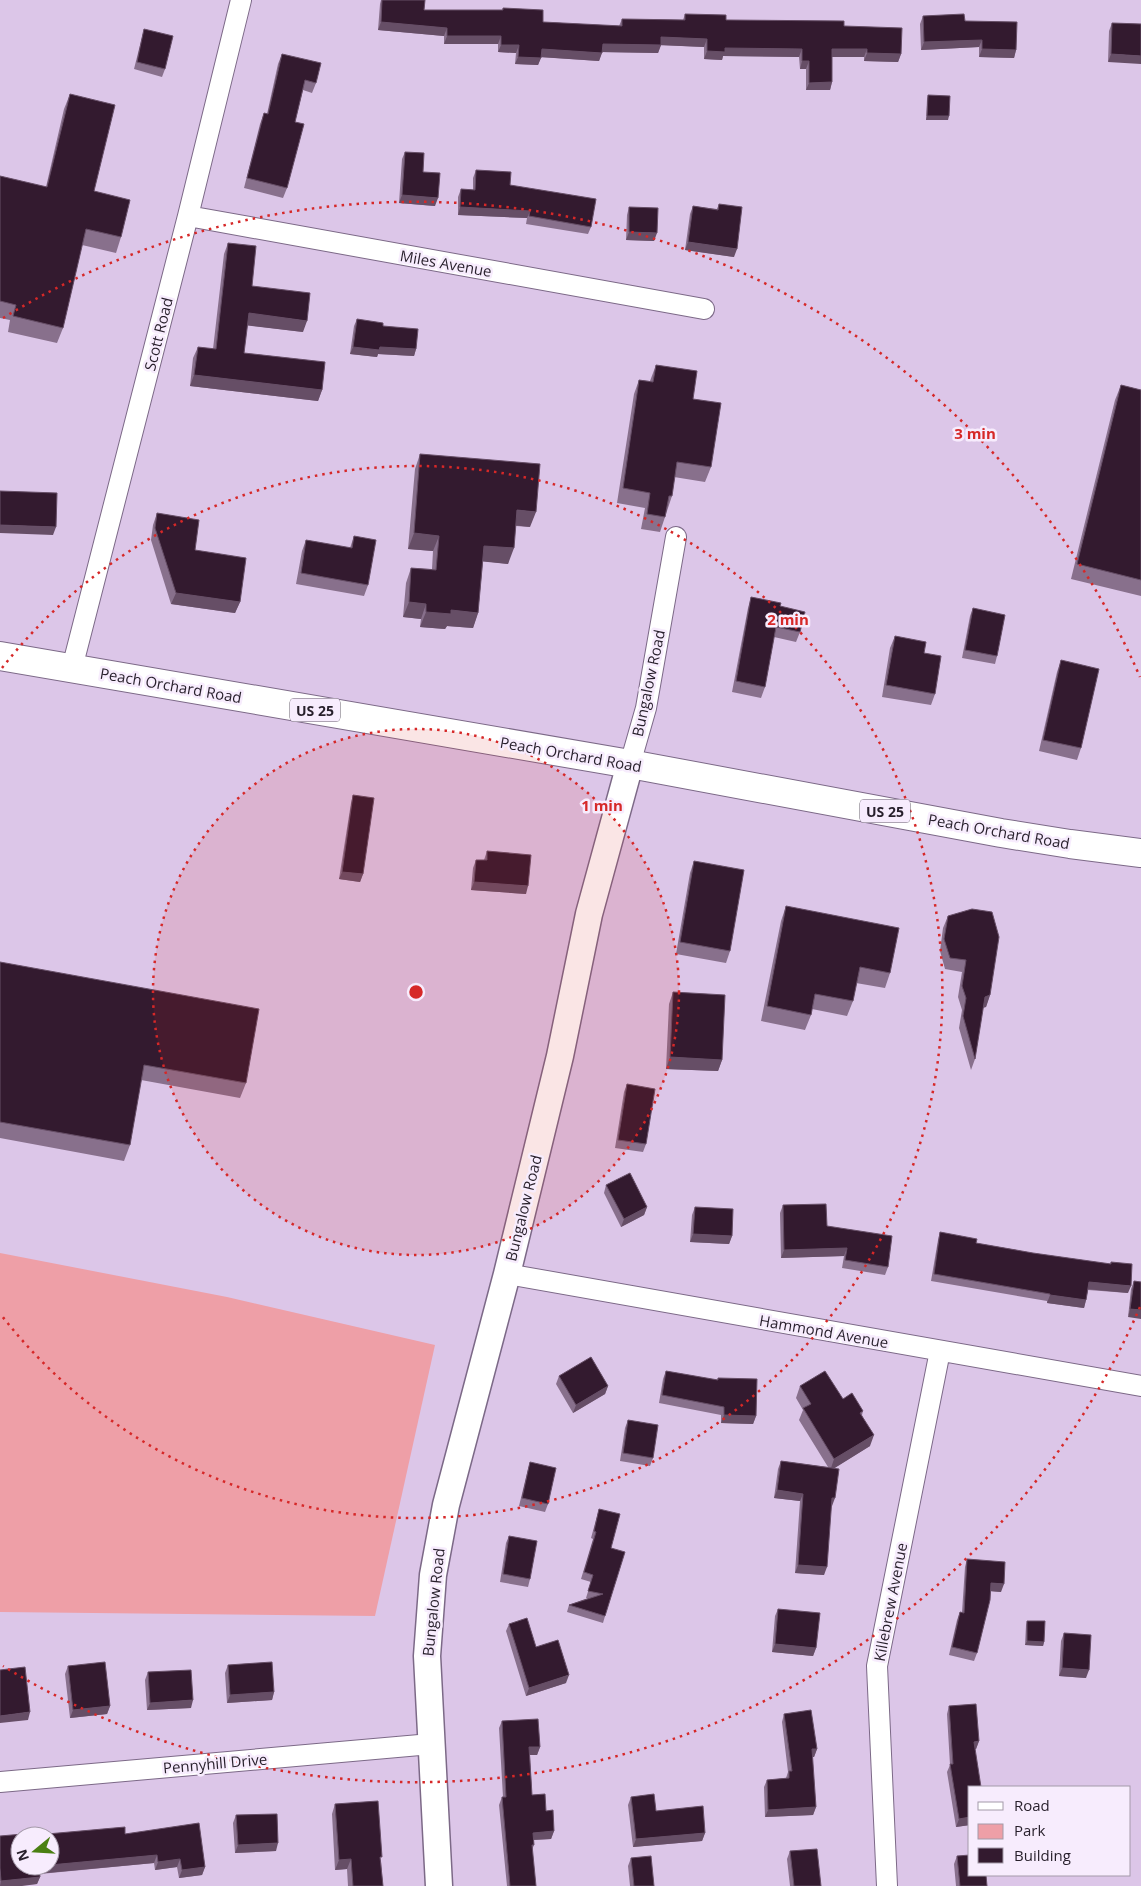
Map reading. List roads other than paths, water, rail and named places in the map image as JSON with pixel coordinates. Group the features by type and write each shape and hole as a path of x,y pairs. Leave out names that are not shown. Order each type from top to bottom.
{"main road":[{"name":"Peach Orchard Road","path":"0,656 630,764 1070,844 1141,853"}],"street":[{"name":"Scott Road","path":"72,668 188,216 241,0"},
{"name":"Miles Avenue","path":"188,216 704,310"},
{"name":"Bungalow Road","path":"439,1886 427,1656 433,1575 446,1505 507,1274 560,1056 589,914 646,708 676,537"},
{"name":"Hammond Avenue","path":"507,1274 1141,1386"},
{"name":"Killebrew Avenue","path":"888,1886 877,1666 940,1351"},
{"name":"Pennyhill Drive","path":"0,1782 431,1744"}]}
